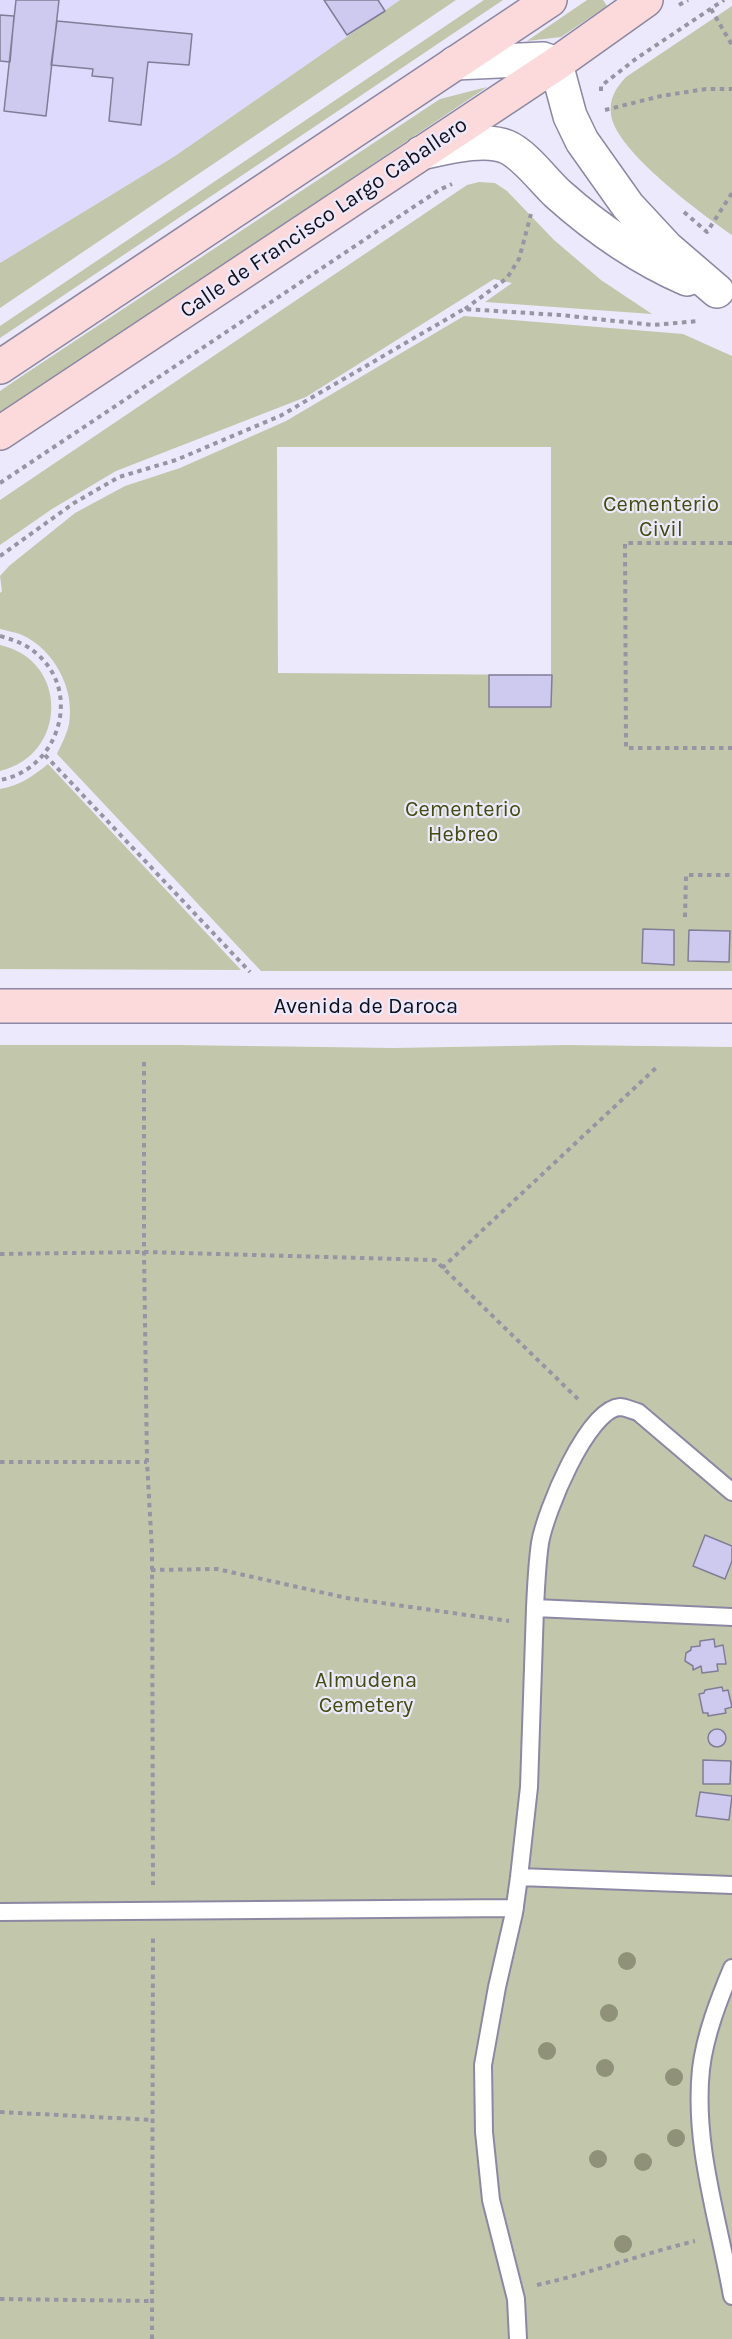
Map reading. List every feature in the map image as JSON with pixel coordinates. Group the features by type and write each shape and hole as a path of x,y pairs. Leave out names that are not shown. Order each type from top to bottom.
{"main road":[{"path":"0,367 550,0"},
{"name":"Calle de Francisco Largo Caballero","path":"0,433 556,64 646,0"},
{"name":"Avenida de Daroca","path":"0,1006 732,1006"}],"street":[{"path":"455,63 543,59 556,64 570,116 582,141 628,206 667,248 725,295"},
{"path":"421,153 466,145 487,144 507,147 567,201 632,251 662,268 725,295"}],"lane":[{"path":"518,2339 513,2290 491,2199 484,2132 483,2066 496,1987 519,1877 529,1787 535,1608 540,1543 547,1512 590,1430 605,1412 621,1407 638,1412 732,1492"},
{"path":"535,1608 732,1617"},
{"path":"519,1877 732,1885"},
{"path":"0,1912 514,1908"},
{"path":"732,1968 701,2066 699,2103 701,2139 732,2296"}],"path":[{"path":"600,94 602,86 637,58 724,0"},
{"path":"711,9 732,45"},
{"path":"0,483 439,190 460,179"},
{"path":"680,208 706,232 732,193"},
{"path":"0,556 74,502 119,477 176,460 280,416 464,309 560,315 653,325 700,321"},
{"path":"732,543 626,543 626,748 732,748"},
{"path":"0,636 20,642 38,654 52,672 60,692 62,714 56,736 45,755 29,769 0,780"},
{"path":"45,755 256,978"},
{"path":"685,917 686,875 732,875"},
{"path":"144,1062 144,1252 151,1570 152,2339"},
{"path":"442,1268 658,1066"},
{"path":"0,1254 144,1252 435,1260 599,1420"},
{"path":"0,1462 147,1462"},
{"path":"151,1570 217,1569 346,1598 534,1625"},
{"path":"0,2112 153,2120"},
{"path":"513,2290 573,2277 645,2253 720,2234"},
{"path":"0,2299 152,2301"}],"shaded area":[{"path":"0,0 400,0 175,156 0,263"}],"green space":[{"path":"400,0 456,0 0,308 0,263 175,156"},
{"path":"484,0 503,0 0,338 0,326"},
{"path":"587,0 603,0 607,6 561,37 527,41"},
{"path":"732,6 732,235 701,213 643,163 616,129 611,114 611,103 619,85 626,77"},
{"path":"487,87 0,415 0,391 22,376 440,99"},
{"path":"479,182 495,183 507,191 554,240 601,280 652,314 485,302 512,283 494,279 306,397 116,471 52,509 0,545 0,500 467,185"},
{"path":"464,316 683,334 732,356 732,971 261,971 57,754 69,724 69,698 65,685 60,672 44,650 22,635 0,629 0,593 2,591 0,576 9,566 75,513 125,486 180,468 286,421","holes":["277,447 551,447 551,675 278,673"]},
{"path":"0,645 23,654 39,669 48,687 51,708 48,728 38,747 22,762 0,771"},
{"path":"48,764 241,970 0,969 0,789 26,780"},
{"name":"Almudena Cemetery","path":"0,1045 394,1048 567,1045 732,1047 732,2339 0,2339"}],"building":[{"path":"16,0 59,0 46,116 4,111"},
{"path":"324,0 378,0 385,11 347,35"},
{"path":"0,15 14,16 10,62 0,61"},
{"path":"57,21 192,34 189,65 148,62 141,125 109,121 113,78 92,76 93,69 51,65"},
{"path":"489,675 552,675 551,707 489,707"},
{"path":"643,929 674,930 674,965 642,963"},
{"path":"689,930 730,931 729,962 688,961"},
{"path":"705,1535 732,1546 732,1561 725,1579 693,1566"},
{"path":"714,1639 715,1647 723,1645 726,1664 717,1664 718,1671 702,1673 701,1666 693,1670 693,1666 685,1661 686,1653 691,1650 691,1647 700,1646 700,1641"},
{"path":"722,1687 723,1691 728,1690 732,1707 725,1709 726,1713 708,1716 708,1713 703,1713 699,1694 704,1693 705,1690"},
{"path":"713,1729 721,1729 726,1734 724,1745 713,1747 708,1742 708,1734"},
{"path":"703,1760 731,1761 730,1784 703,1784"},
{"path":"700,1792 732,1796 729,1820 696,1816"}],"park label":[{"name":"Cementerio Civil","path":"661,518"},
{"name":"Cementerio Hebreo","path":"463,822"}]}
